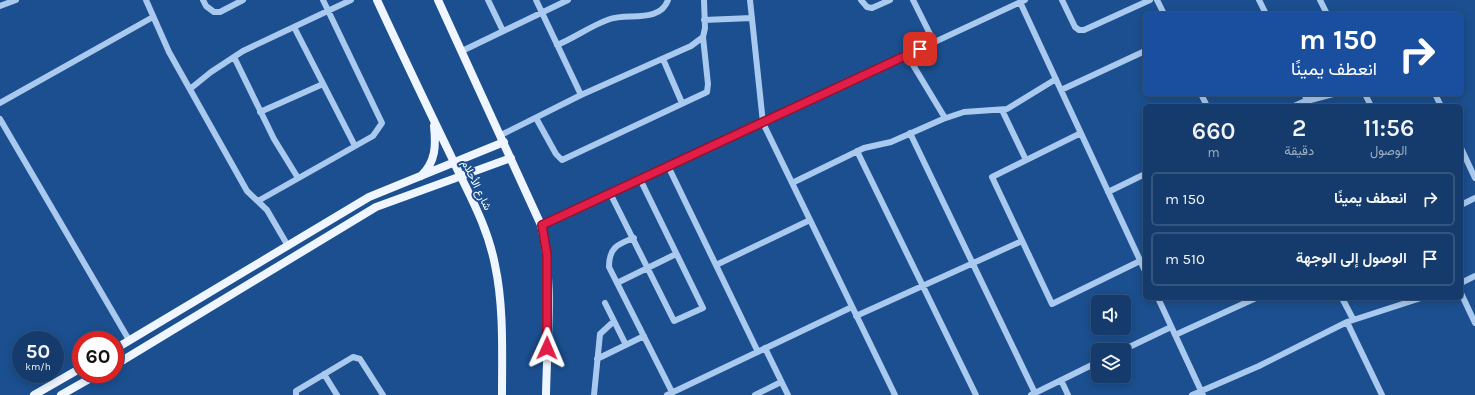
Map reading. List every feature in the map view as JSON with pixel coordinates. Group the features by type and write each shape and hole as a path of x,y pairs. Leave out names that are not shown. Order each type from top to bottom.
{"main road":[{"name":"شارع الأحلام","path":"377,0 454,164 476,205 488,236 496,266 502,319 502,395"},
{"path":"438,0 542,225 545,241 548,286 546,395"},
{"path":"420,177 429,166 435,153 433,119"},
{"path":"124,343 369,197 454,164 502,138"},
{"path":"124,360 376,208 511,158"},
{"path":"328,222 333,233"},
{"path":"129,340 136,353"},
{"path":"34,395 72,373"},
{"path":"61,395 82,383"}],"street":[{"path":"0,6 16,0"},
{"path":"146,0 169,52 248,191 267,210 288,246"},
{"path":"203,0 206,6 214,12 220,12 243,0"},
{"path":"258,201 374,136 382,123 323,0"},
{"path":"190,89 211,72 243,51 351,0"},
{"path":"488,0 503,31"},
{"path":"536,0 581,95"},
{"path":"462,51 568,0"},
{"path":"557,45 609,19 652,14 666,5 668,0"},
{"path":"536,118 556,154 562,160 707,92 708,84 703,37 704,0"},
{"path":"750,0 763,123 894,395"},
{"path":"861,0 867,7 872,8 890,0"},
{"path":"913,0 934,42"},
{"path":"1062,0 1075,27 1079,30 1084,30 1150,0"},
{"path":"1157,0 1163,12"},
{"path":"1259,0 1265,12"},
{"path":"1320,0 1326,12"},
{"path":"542,225 1022,1 1061,90 1143,267"},
{"path":"0,103 153,17"},
{"path":"704,20 752,18"},
{"path":"294,27 355,146"},
{"path":"502,138 536,118 581,95 691,46 703,37"},
{"path":"1061,90 1143,52"},
{"path":"907,55 945,118"},
{"path":"234,57 274,139 298,178"},
{"path":"663,59 682,103"},
{"path":"792,183 864,148 891,142 945,118 964,112 1002,110 1056,79"},
{"path":"260,112 323,84"},
{"path":"1308,104 1328,96"},
{"path":"1002,110 1026,160"},
{"path":"0,119 129,340"},
{"path":"910,133 973,263 1033,394 1091,365"},
{"path":"1081,133 992,177 1052,304 1140,261"},
{"path":"857,151 976,395"},
{"path":"1463,152 1475,178"},
{"path":"668,166 758,352"},
{"path":"1108,192 1143,175"},
{"path":"610,193 634,238 674,321 703,308 640,179"},
{"path":"1463,204 1475,198"},
{"path":"716,265 810,220"},
{"path":"634,238 622,242 609,255 609,267 644,336 670,394 852,307"},
{"path":"856,316 1022,241"},
{"path":"617,283 676,254"},
{"path":"1463,282 1475,276"},
{"path":"1463,297 1475,322"},
{"path":"1160,300 1171,327 1202,393"},
{"path":"1175,335 1252,300"},
{"path":"1343,300 1382,395"},
{"path":"1192,395 1202,393 1259,366 1350,320 1415,300"},
{"path":"606,303 613,322 626,345"},
{"path":"594,395 600,334 613,322"},
{"path":"1131,346 1171,327"},
{"path":"597,359 644,336"},
{"path":"765,348 788,395"},
{"path":"296,395 296,391 353,357 360,359 383,395"},
{"path":"324,374 337,395"},
{"path":"1061,380 1068,395"},
{"path":"755,395 782,382"}],"route":[{"path":"547,348 547,255 542,225 920,49"}]}
